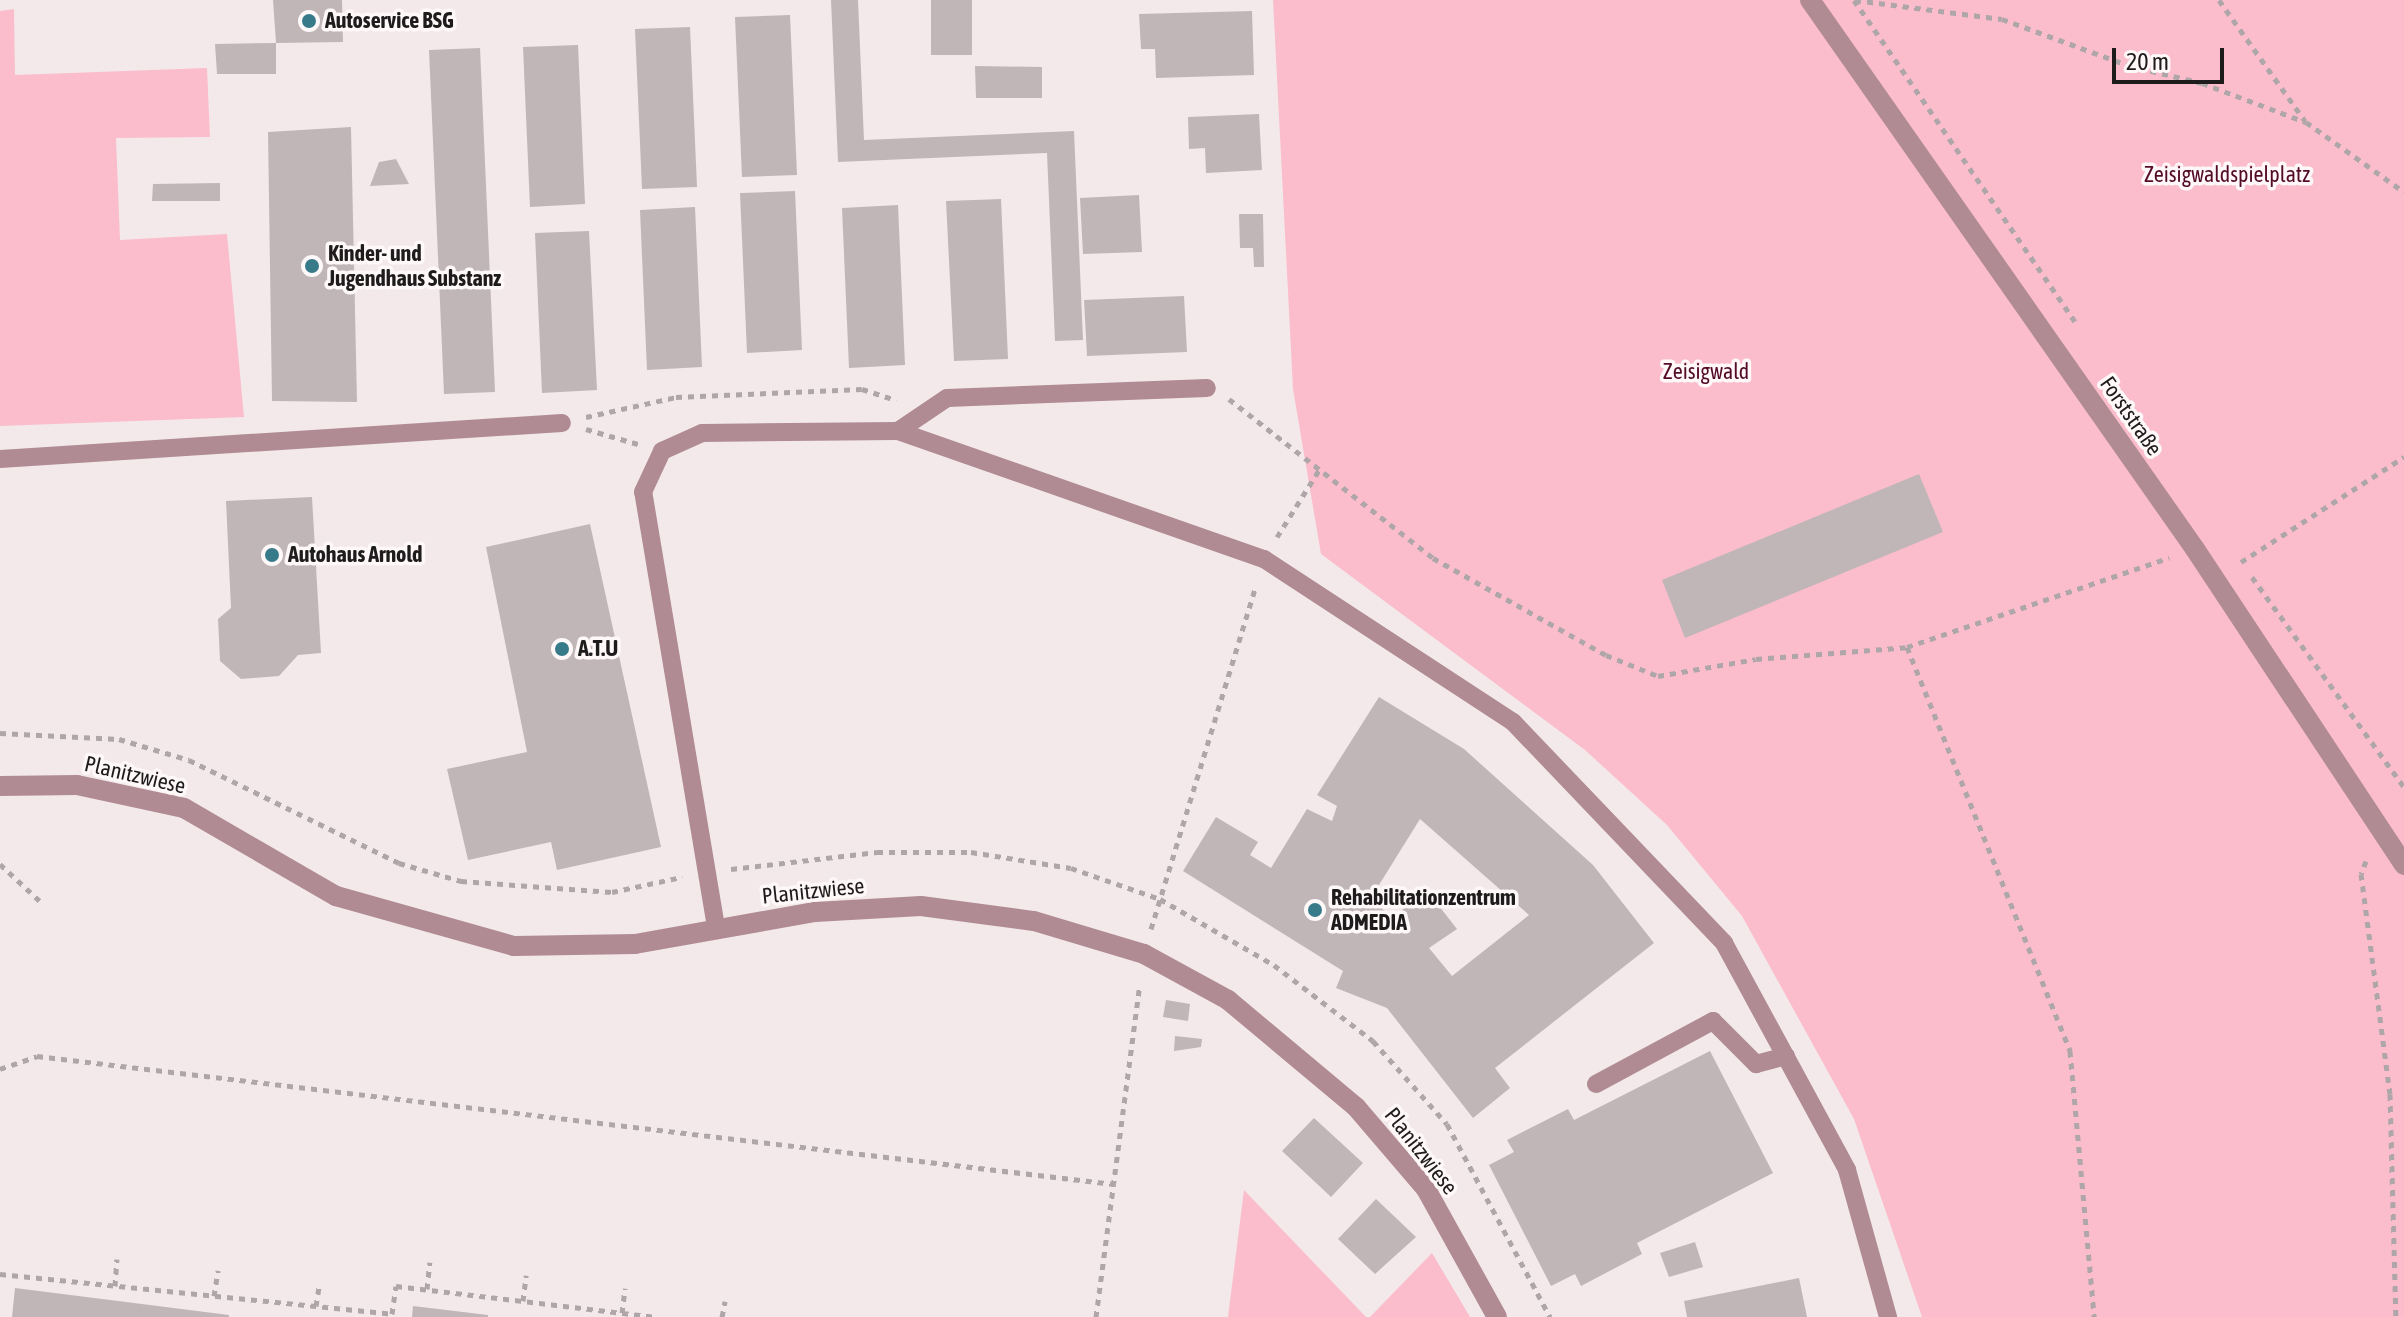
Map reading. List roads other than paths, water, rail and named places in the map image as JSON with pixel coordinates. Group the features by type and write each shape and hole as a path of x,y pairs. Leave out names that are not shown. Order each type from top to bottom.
{"street":[{"name":"Forststraße","path":"1810,0 2195,549 2404,865"},
{"name":"Planitzwiese","path":"0,786 77,785 184,808 336,896 514,946 635,944 716,927 921,906 1034,921 1144,954 1228,1000 1356,1107 1426,1189 1497,1317"}],"lane":[{"path":"898,431 947,398 1207,388"},
{"path":"0,459 562,423"},
{"path":"716,927 651,568 643,492 662,451 702,433 750,427 898,431 1264,559 1513,722 1724,943 1847,1170 1888,1317"},
{"path":"1596,1084 1713,1021 1756,1064 1786,1056"}],"place":[{"name":"Autoservice BSG","path":"309,21"},
{"name":"Kinder- und Jugendhaus Substanz","path":"312,266"},
{"name":"Autohaus Arnold","path":"272,555"},
{"name":"A.T.U","path":"562,649"},
{"name":"Rehabilitationzentrum ADMEDIA","path":"1315,910"}],"park label":[{"name":"Zeisigwaldspielplatz","path":"2227,175"},
{"name":"Zeisigwald","path":"1706,372"}]}
